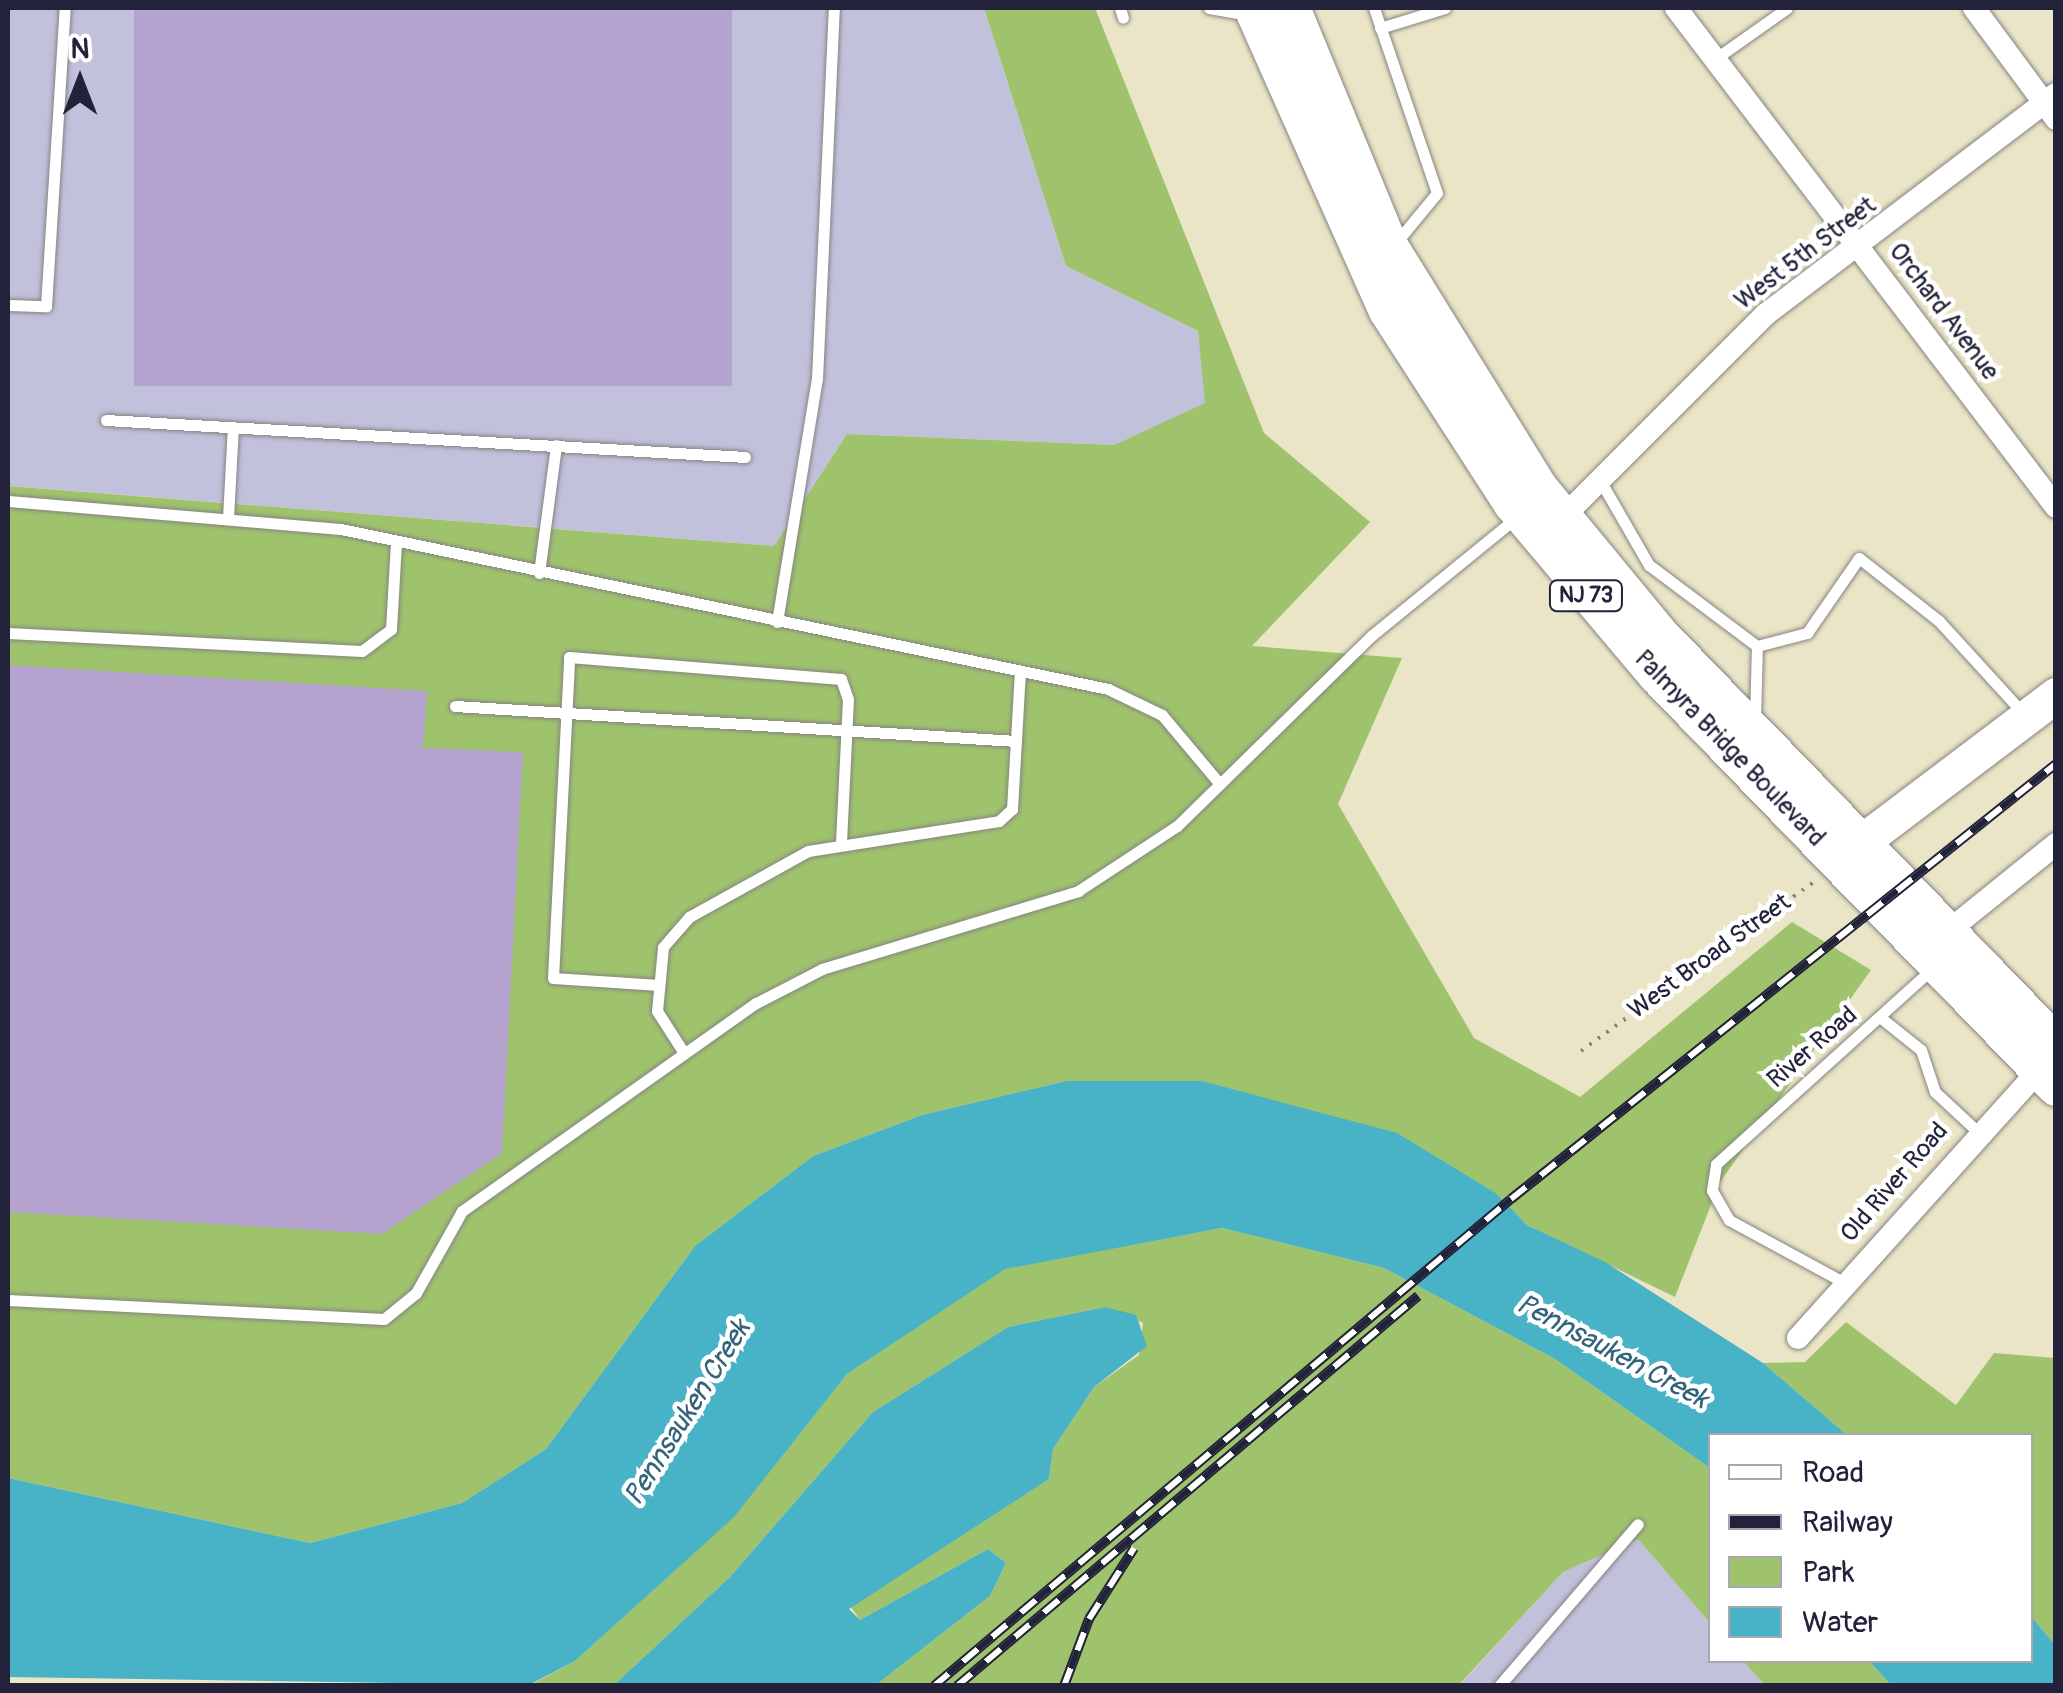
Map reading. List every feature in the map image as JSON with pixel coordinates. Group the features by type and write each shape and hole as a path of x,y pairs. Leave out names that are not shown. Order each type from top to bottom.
{"highway":[{"name":"Palmyra Bridge Boulevard","path":"1267,10 1326,110 1390,248 1457,368 1600,566 1754,734 1850,853"},
{"name":"Palmyra Bridge Boulevard","path":"1267,10 1388,311 1521,514 1639,656 1850,853 2050,1067"}],"main road":[{"path":"1850,853 2056,695"}],"street":[{"name":"Orchard Avenue","path":"1676,8 2056,508"},
{"path":"1974,8 2051,105"},
{"name":"West 5th Street","path":"1562,518 1766,314 2051,105"},
{"path":"1942,948 2056,844"},
{"name":"Old River Road","path":"1798,1338 1977,1130 2050,1067"}],"lane":[{"path":"8,305 46,306 66,8"},
{"path":"776,622 816,379 834,8"},
{"path":"1209,8 1267,10"},
{"path":"1374,8 1437,194 1390,248"},
{"path":"1380,28 1445,8"},
{"path":"1715,60 1787,8"},
{"path":"106,420 744,458"},
{"path":"228,518 233,427"},
{"path":"539,573 556,446"},
{"path":"1601,482 1641,555 1668,580 1757,646"},
{"path":"8,501 228,518 396,541 1108,689 1162,715 1220,784"},
{"path":"8,1300 384,1319 416,1293 462,1211 684,1053 822,970 1078,891 1177,826 1371,636 1521,514"},
{"path":"8,633 362,651 392,629 396,541"},
{"path":"1600,566 1641,555"},
{"path":"1757,646 1807,633 1859,558 1939,622 2026,717"},
{"path":"1754,734 1757,646"},
{"path":"659,984 552,978 570,657 822,670 841,679 846,731 841,844"},
{"path":"684,1053 657,1010 662,947 689,917 808,851 999,821 1012,809 1020,671"},
{"path":"455,706 1016,742"},
{"name":"River Road","path":"1845,1283 1729,1220 1712,1190 1716,1164 1881,1018 1942,948"},
{"path":"1881,1018 1921,1050 1935,1092 1977,1130"},
{"path":"1499,1686 1638,1524"}],"path":[{"name":"West Broad Street","path":"1581,1051 1850,853"}],"shaded area":[{"path":"8,8 984,8 1066,266 1198,331 1206,403 1114,445 847,434 774,546 10,486"},
{"path":"1638,1539 1708,1621 1708,1663 1745,1663 1765,1685 1459,1686 1563,1572"}],"green space":[{"path":"984,8 1095,8 1264,433 1370,522 1252,646 1402,658 1338,804 1474,1038 1580,1097 1792,922 1871,970 1720,1182 1675,1297 1527,1225 1497,1194 1066,1081 922,1115 813,1156 695,1246 546,1449 462,1503 310,1543 8,1478 8,486 774,546 847,434 1114,445 1205,403 1198,331 1066,266"},
{"path":"1222,1228 1384,1268 1555,1359 1708,1467 1708,1621 1638,1539 1563,1572 1459,1685 876,1685 990,1596 1006,1563 988,1549 860,1620 851,1607 1049,1479 1053,1449 1094,1387 1139,1355 1143,1323 1105,1307 1008,1327 873,1412 730,1577 614,1685 529,1686 575,1661 733,1517 847,1374 1005,1268"},
{"path":"1846,1322 1956,1405 1994,1353 2055,1358 2055,1645 2033,1618 2033,1433 1845,1433 1763,1363 1805,1362"},
{"path":"1745,1663 1871,1663 1891,1685 1765,1685"}],"water":[{"name":"Pennsauken Creek","path":"1066,1081 1202,1081 1397,1133 1497,1194 1527,1225 1605,1262 1763,1363 1845,1433 1708,1433 1708,1467 1555,1359 1384,1268 1222,1228 1005,1269 847,1374 734,1517 575,1661 529,1685 8,1677 8,1478 310,1543 462,1503 546,1449 695,1246 813,1156 922,1115"},
{"path":"1105,1307 1136,1315 1147,1346 1094,1387 1053,1449 1049,1479 849,1609 860,1620 988,1549 1006,1563 990,1596 876,1685 614,1685 730,1577 873,1412 1008,1327"},
{"path":"2033,1618 2055,1645 2055,1685 1891,1685 1871,1663 2033,1663"}],"building":[{"path":"134,8 732,8 732,386 134,386"},
{"path":"8,665 427,691 423,748 523,752 502,1153 382,1234 8,1212"}],"railway":[{"path":"934,1686 1511,1199 2056,764"},
{"path":"957,1686 1418,1296"},
{"path":"1064,1686 1089,1619 1134,1548"}]}
